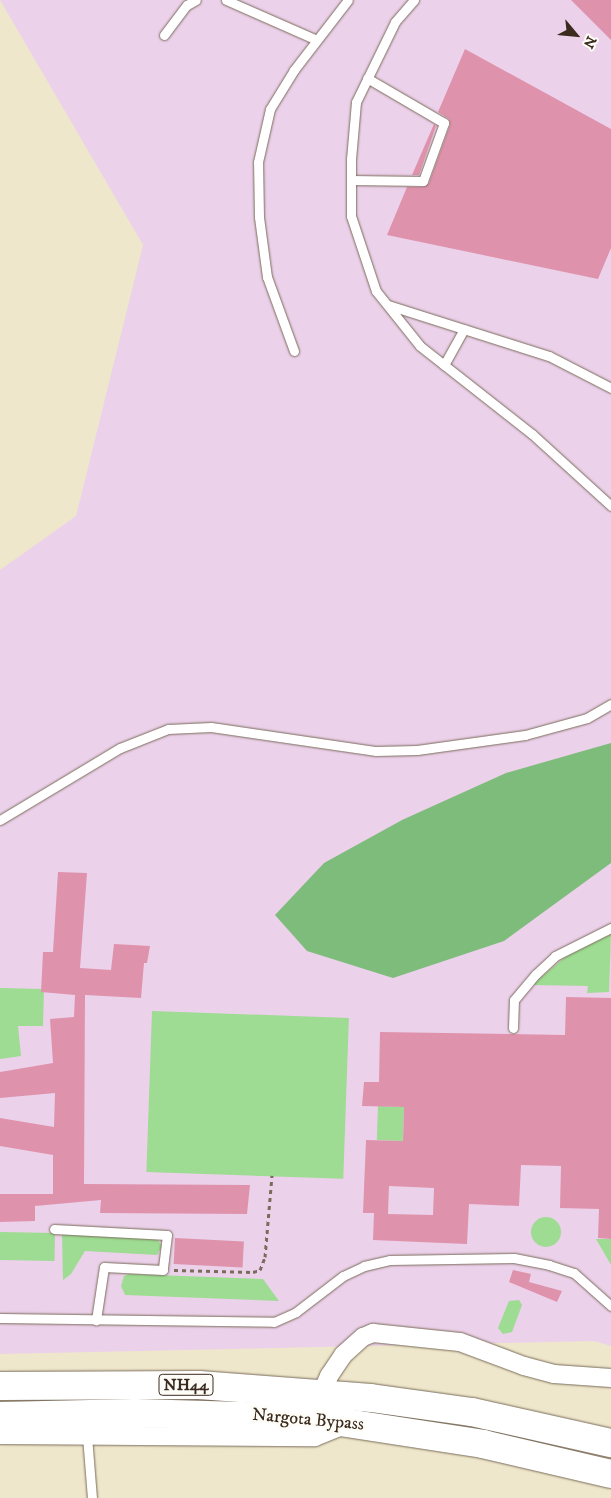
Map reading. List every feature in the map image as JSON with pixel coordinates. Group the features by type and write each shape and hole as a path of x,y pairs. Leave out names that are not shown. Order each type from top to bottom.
{"highway":[{"name":"Nargota Bypass","path":"0,1386 199,1385 317,1405 361,1424 483,1444 611,1474"},
{"name":"Nargota Bypass","path":"0,1416 171,1413 317,1405 371,1398 472,1412 611,1443"}],"street":[{"path":"317,1405 343,1355 363,1337 373,1333 460,1342 524,1366 554,1374 611,1378"},
{"path":"0,1435 315,1437 361,1424"}],"lane":[{"path":"164,35 187,5 196,0"},
{"path":"226,0 317,40"},
{"path":"294,351 267,277 259,217 258,162 270,109 317,40 348,0"},
{"path":"414,0 395,22 356,102 351,180 351,216 376,292 420,346 532,434 611,506"},
{"path":"351,180 423,181 444,123 367,78"},
{"path":"387,305 549,356 611,388"},
{"path":"444,365 464,329"},
{"path":"0,820 120,748 168,729 211,727 376,751 417,750 525,735 587,718 611,704"},
{"path":"513,1028 514,1000 536,974 555,956 611,928"},
{"path":"54,1229 167,1235 163,1270 104,1267 96,1320"},
{"path":"0,1318 274,1322 296,1312 343,1276 364,1266 390,1260 514,1258 549,1265 574,1273 611,1306"},
{"path":"87,1436 92,1498"}],"path":[{"path":"173,1270 253,1272 260,1270 265,1258 272,1175"}],"shaded area":[{"path":"0,0 611,0 611,1346 594,1341 0,1354 0,570 76,516 143,245"}],"green space":[{"path":"611,743 611,863 504,941 393,978 307,951 275,915 324,863 402,820 506,773"},
{"path":"611,932 609,992 587,993 588,986 532,985 578,946"},
{"path":"0,988 44,989 43,1026 18,1026 21,1056 0,1059"},
{"path":"152,1011 349,1018 343,1179 146,1172"},
{"path":"378,1106 404,1107 403,1141 377,1140"},
{"path":"546,1217 556,1222 561,1232 556,1242 546,1247 536,1242 531,1232 536,1222"},
{"path":"0,1232 55,1233 55,1261 0,1260"},
{"path":"62,1233 156,1237 162,1246 157,1255 85,1251 71,1274 63,1280"},
{"path":"596,1239 611,1239 611,1265"},
{"path":"129,1274 263,1279 279,1301 125,1295 121,1286 124,1276"},
{"path":"519,1300 522,1305 512,1332 503,1334 498,1328 509,1301"}],"building":[{"path":"571,0 611,0 611,40"},
{"path":"465,49 611,129 611,248 598,279 387,235 407,187 423,187 429,183 450,125 449,119 438,112"},
{"path":"434,124 436,126 419,175 412,175"},
{"path":"58,872 87,873 80,968 111,970 114,944 150,946 147,963 144,963 141,998 85,995 84,1184 250,1185 247,1214 100,1213 101,1200 35,1206 35,1221 0,1222 0,1194 53,1194 53,1155 0,1146 0,1118 54,1127 55,1093 0,1098 0,1072 53,1063 50,1019 74,1017 75,995 41,992 43,952 53,952"},
{"path":"566,997 611,998 611,1239 598,1238 599,1209 560,1208 561,1166 521,1165 519,1206 469,1204 467,1244 373,1240 374,1213 363,1213 366,1140 403,1141 404,1107 362,1106 364,1082 379,1082 380,1032 565,1035","holes":["389,1186 434,1188 433,1215 388,1214"]},
{"path":"175,1238 244,1242 243,1268 174,1264"},
{"path":"513,1270 531,1274 529,1282 562,1291 557,1302 509,1282"}]}
